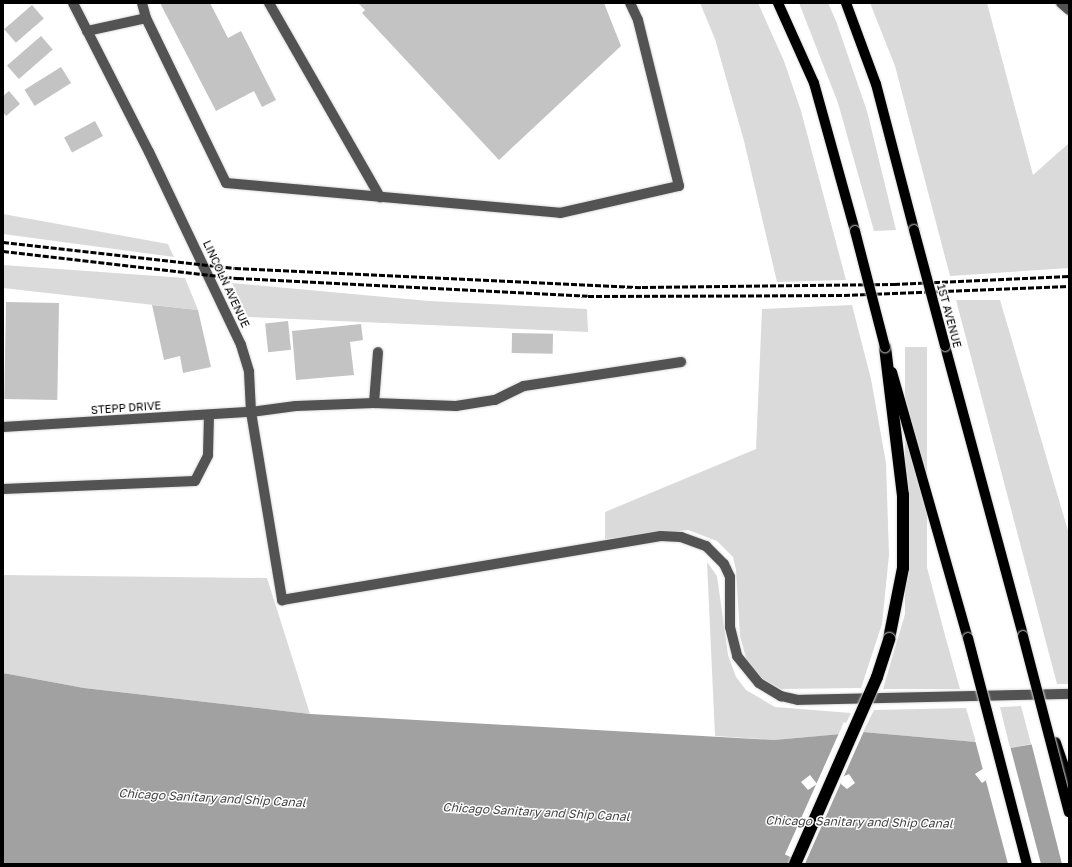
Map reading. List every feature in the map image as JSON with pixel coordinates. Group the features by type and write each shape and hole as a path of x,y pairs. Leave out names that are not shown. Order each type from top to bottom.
{"highway":[{"path":"795,864 877,676 889,639 902,568 903,496 885,347"},
{"path":"1042,704 1069,784"}],"main road":[{"path":"778,3 814,83 885,347 968,638 1027,864"},
{"name":"1ST AVENUE","path":"846,3 876,84 1042,704 1069,812"}],"street":[{"name":"LINCOLN AVENUE","path":"73,3 230,317 249,372 251,412 282,600 661,536 681,537 706,546 724,564 731,583 730,627 737,656 759,683 781,696 798,700 1069,694"},
{"path":"142,3 146,18 226,183 560,213 679,186 638,20 630,3"},
{"path":"269,3 380,197"},
{"path":"1061,3 1069,10"},
{"path":"87,31 146,18"},
{"path":"374,403 378,352"},
{"name":"STEPP DRIVE","path":"3,427 251,412 296,406 374,403 456,406 495,400 524,386 681,362"},
{"path":"3,490 195,481 208,455 209,415"}],"shaded area":[{"path":"700,3 758,3 784,61 801,111 846,280 777,282 744,141 715,39"},
{"path":"799,3 828,3 836,21 867,111 896,230 874,231 838,103"},
{"path":"870,3 987,3 1033,175 1069,143 1069,268 950,276 895,66"},
{"path":"3,214 168,244 174,257 3,234"},
{"path":"3,265 185,278 198,310 3,288"},
{"path":"232,283 429,301 587,309 588,332 248,317"},
{"path":"956,300 1000,300 1069,534 1069,684 1057,684"},
{"path":"852,305 871,379 886,463 889,555 882,624 861,688 781,689 763,679 747,661 740,636 736,570 733,557 717,541 688,530 605,539 605,512 756,449 762,309"},
{"path":"905,347 927,347 927,652 905,652"},
{"path":"918,534 960,689 883,689 910,597"},
{"path":"707,562 717,576 728,655 736,677 746,690 775,707 851,713 841,734 774,740 715,736"},
{"path":"3,575 267,578 310,714 84,688 3,673"},
{"path":"1021,706 1031,744 1010,748 1000,707"},
{"path":"966,708 976,742 863,732 874,710"}],"water":[{"name":"Chicago Sanitary and Ship Canal","path":"3,673 84,688 310,714 774,740 863,732 976,742 1010,748 1069,738 1069,864 3,864","holes":["984,768 991,777 982,783 975,774","849,774 855,783 847,789 841,784 842,777","810,775 817,784 808,790 801,782"]}],"pier":[{"path":"844,722 864,731 805,863 785,855"},
{"path":"1069,736 1069,864 1062,864 1031,742"},
{"path":"975,740 1010,746 1041,864 1008,864 986,781 988,774 983,770"}],"building":[{"path":"160,3 210,3 228,38 241,31 276,100 262,107 254,91 216,111"},
{"path":"358,3 604,3 621,46 499,160 362,13 365,10"},
{"path":"32,5 44,19 16,43 4,29"},
{"path":"41,36 53,50 19,79 7,66"},
{"path":"61,67 71,83 35,106 25,90"},
{"path":"9,91 20,104 6,116 3,112 3,96"},
{"path":"95,121 103,136 72,152 64,137"},
{"path":"6,302 59,303 57,400 4,399"},
{"path":"152,305 198,310 211,367 183,373 180,356 164,360"},
{"path":"288,321 291,350 268,352 265,323"},
{"path":"361,324 363,340 350,342 354,375 296,380 292,331"},
{"path":"512,333 553,334 553,354 512,353"}],"railway":[{"path":"3,242 235,268 642,287 894,284 1069,276"},
{"path":"3,251 238,278 588,296 844,295 1069,286"}]}
